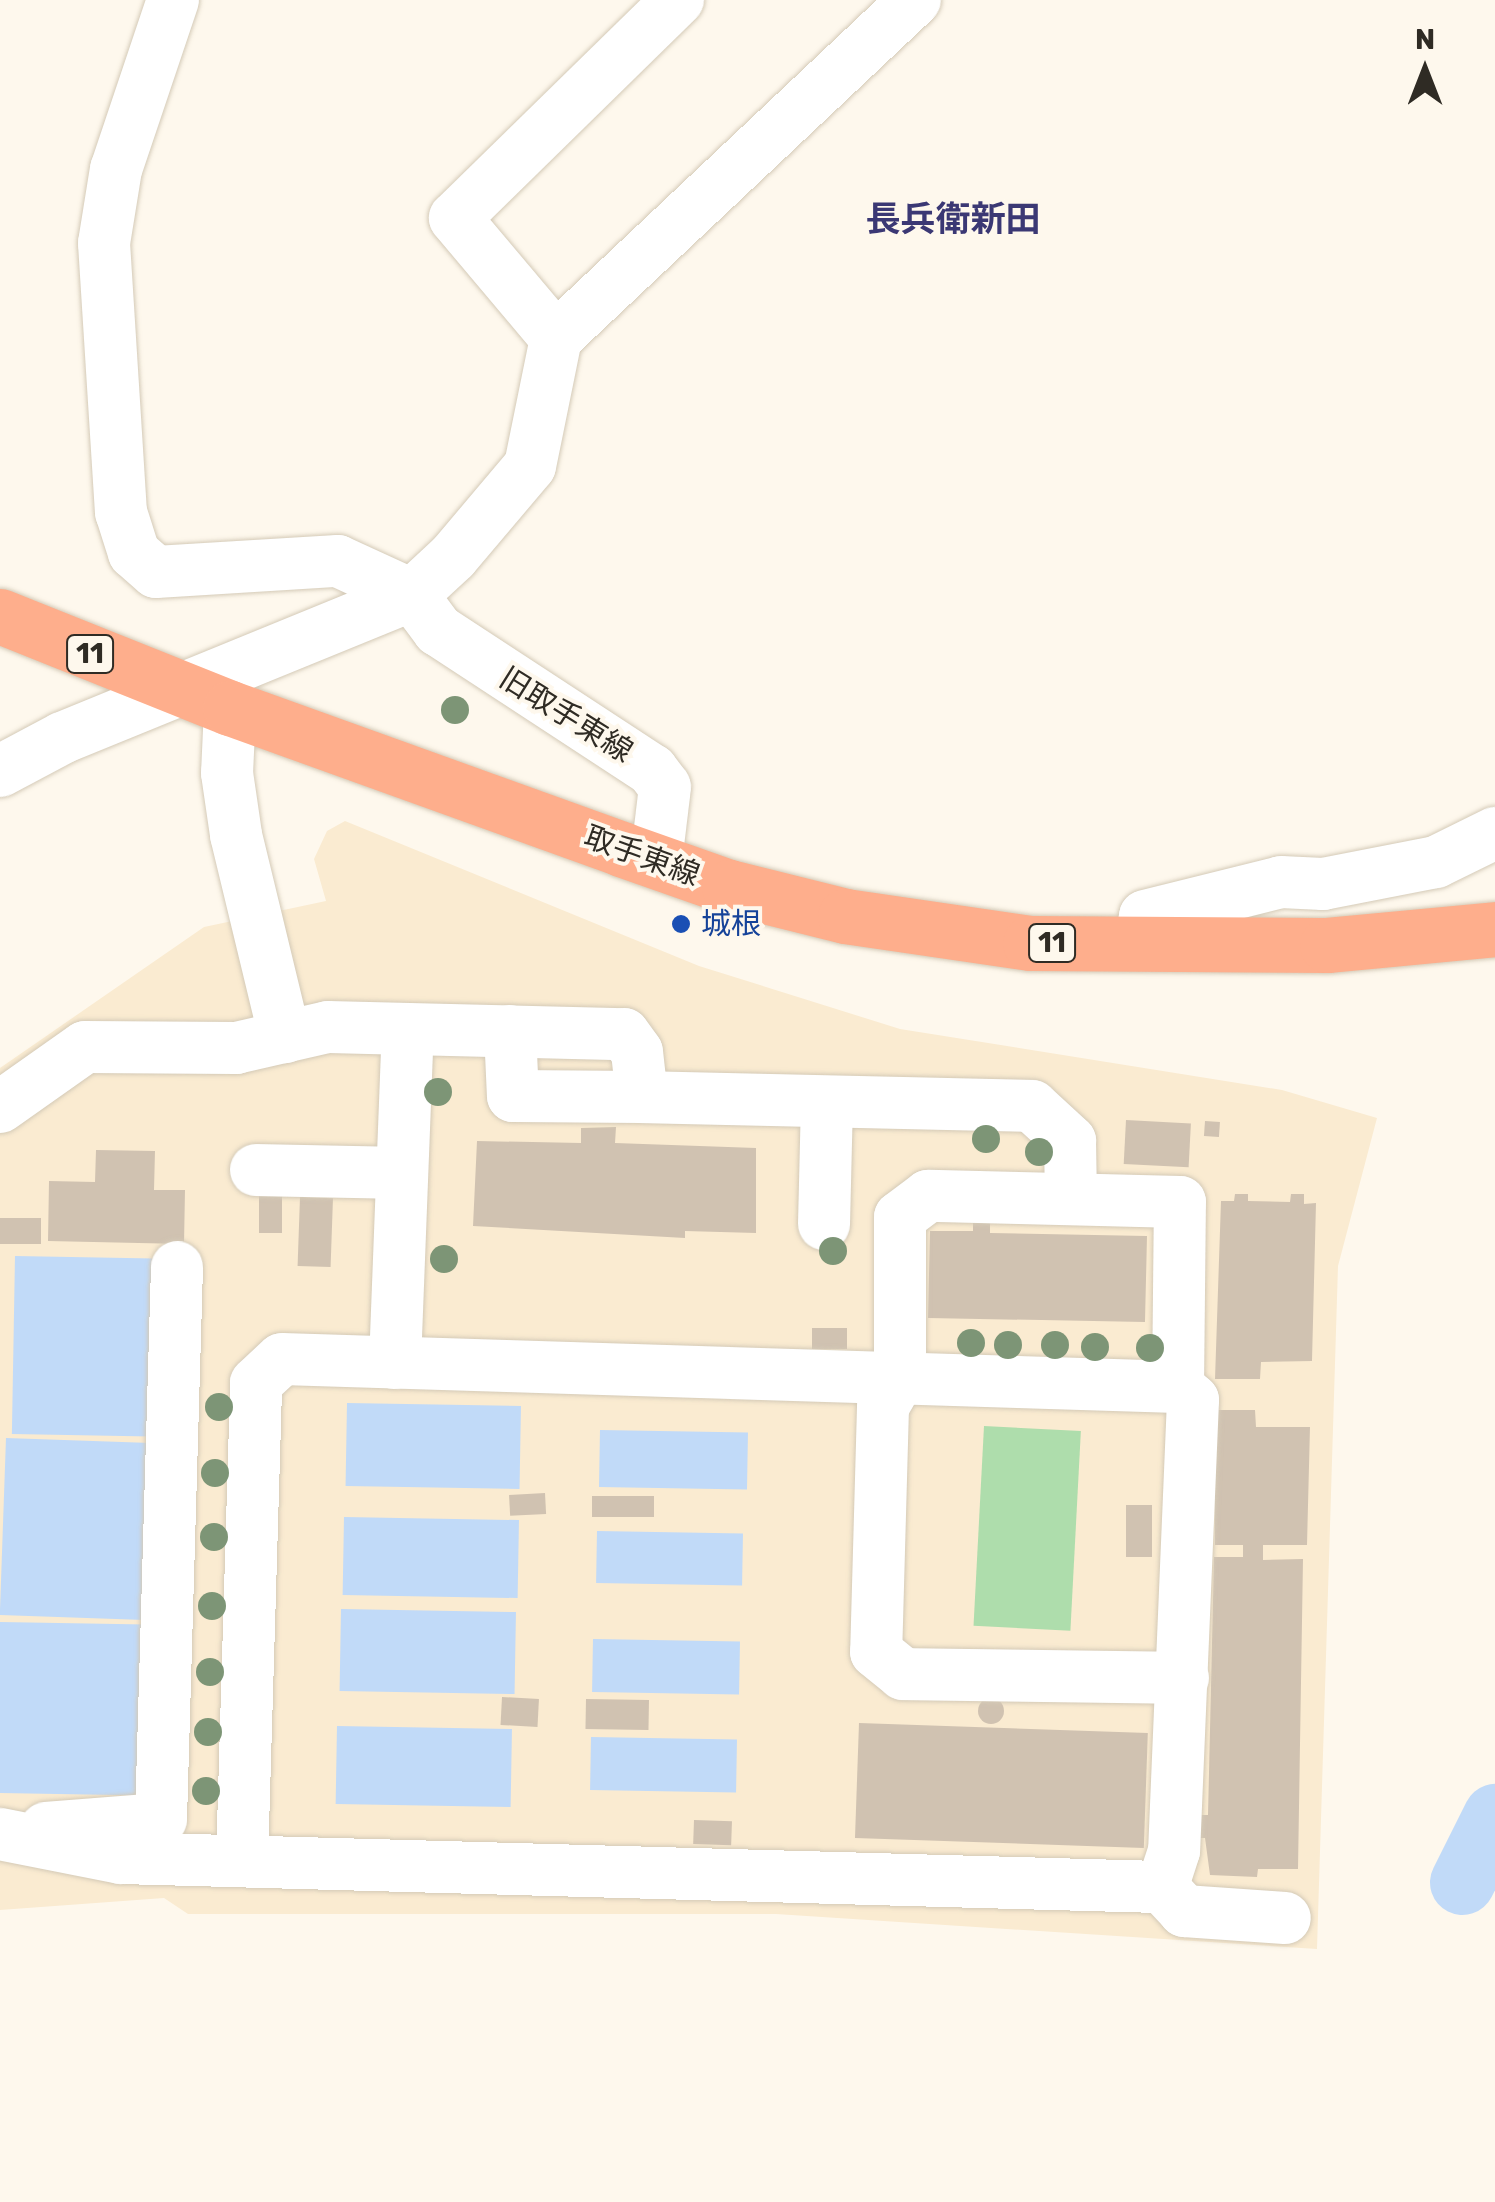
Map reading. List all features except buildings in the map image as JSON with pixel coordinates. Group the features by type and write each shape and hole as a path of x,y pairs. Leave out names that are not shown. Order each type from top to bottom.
{"main road":[{"name":"取手東線","path":"0,616 206,699 656,861 845,916 1030,943 1327,946 1495,929"}],"street":[{"path":"173,0 116,169 104,243 121,512 134,553 156,572 338,561 412,595"},
{"path":"0,771 206,699 412,595 530,466 556,338 915,0"},
{"path":"556,338 455,218 676,1"},
{"name":"旧取手東線","path":"412,595 438,630 652,770 665,787 656,861"},
{"path":"206,699 285,1037"},
{"path":"1140,945 1144,916 1281,882 1323,884 1436,862 1495,833"},
{"path":"1323,884 1327,946"},
{"path":"0,1107 85,1047 236,1048 328,1027 624,1034 637,1052 642,1097 1032,1106 1070,1140 1070,1198"},
{"path":"395,1363 408,1030"},
{"path":"824,1224 826,1102"},
{"path":"256,1170 402,1173"},
{"path":"1178,1387 1180,1202 928,1196 900,1218 900,1378 883,1407 876,1652 904,1674 1183,1678"},
{"path":"177,1266 161,1819 0,1834 121,1858 1162,1888 1184,1911 1286,1918"},
{"path":"242,1862 256,1384 282,1359 1178,1387 1193,1400 1174,1850 1162,1888"}],"shaded area":[{"path":"345,821 699,966 900,1029 1282,1090 1377,1118 1338,1266 1317,1949 776,1914 188,1914 164,1898 0,1910 0,1068 204,927 326,901 314,859 327,831"}],"green space":[{"path":"984,1426 1081,1431 1070,1631 974,1626"}],"water":[{"path":"15,1256 154,1258 151,1436 12,1434"},
{"path":"347,1403 521,1406 520,1489 346,1486"},
{"path":"600,1430 748,1433 747,1490 599,1487"},
{"path":"6,1438 151,1443 145,1620 0,1615"},
{"path":"344,1517 519,1520 518,1598 343,1595"},
{"path":"597,1531 743,1534 742,1586 596,1583"},
{"path":"341,1609 516,1612 515,1694 340,1691"},
{"path":"0,1622 146,1625 143,1796 0,1793"},
{"path":"593,1639 740,1642 739,1695 592,1692"},
{"path":"337,1726 512,1729 511,1807 336,1804"},
{"path":"591,1737 737,1740 736,1793 590,1790"}],"waterway":[{"path":"1462,1882 1495,1816"}],"place":[{"name":"城根","path":"681,924"}],"district":[{"name":"長兵衛新田","path":"953,219"}]}
